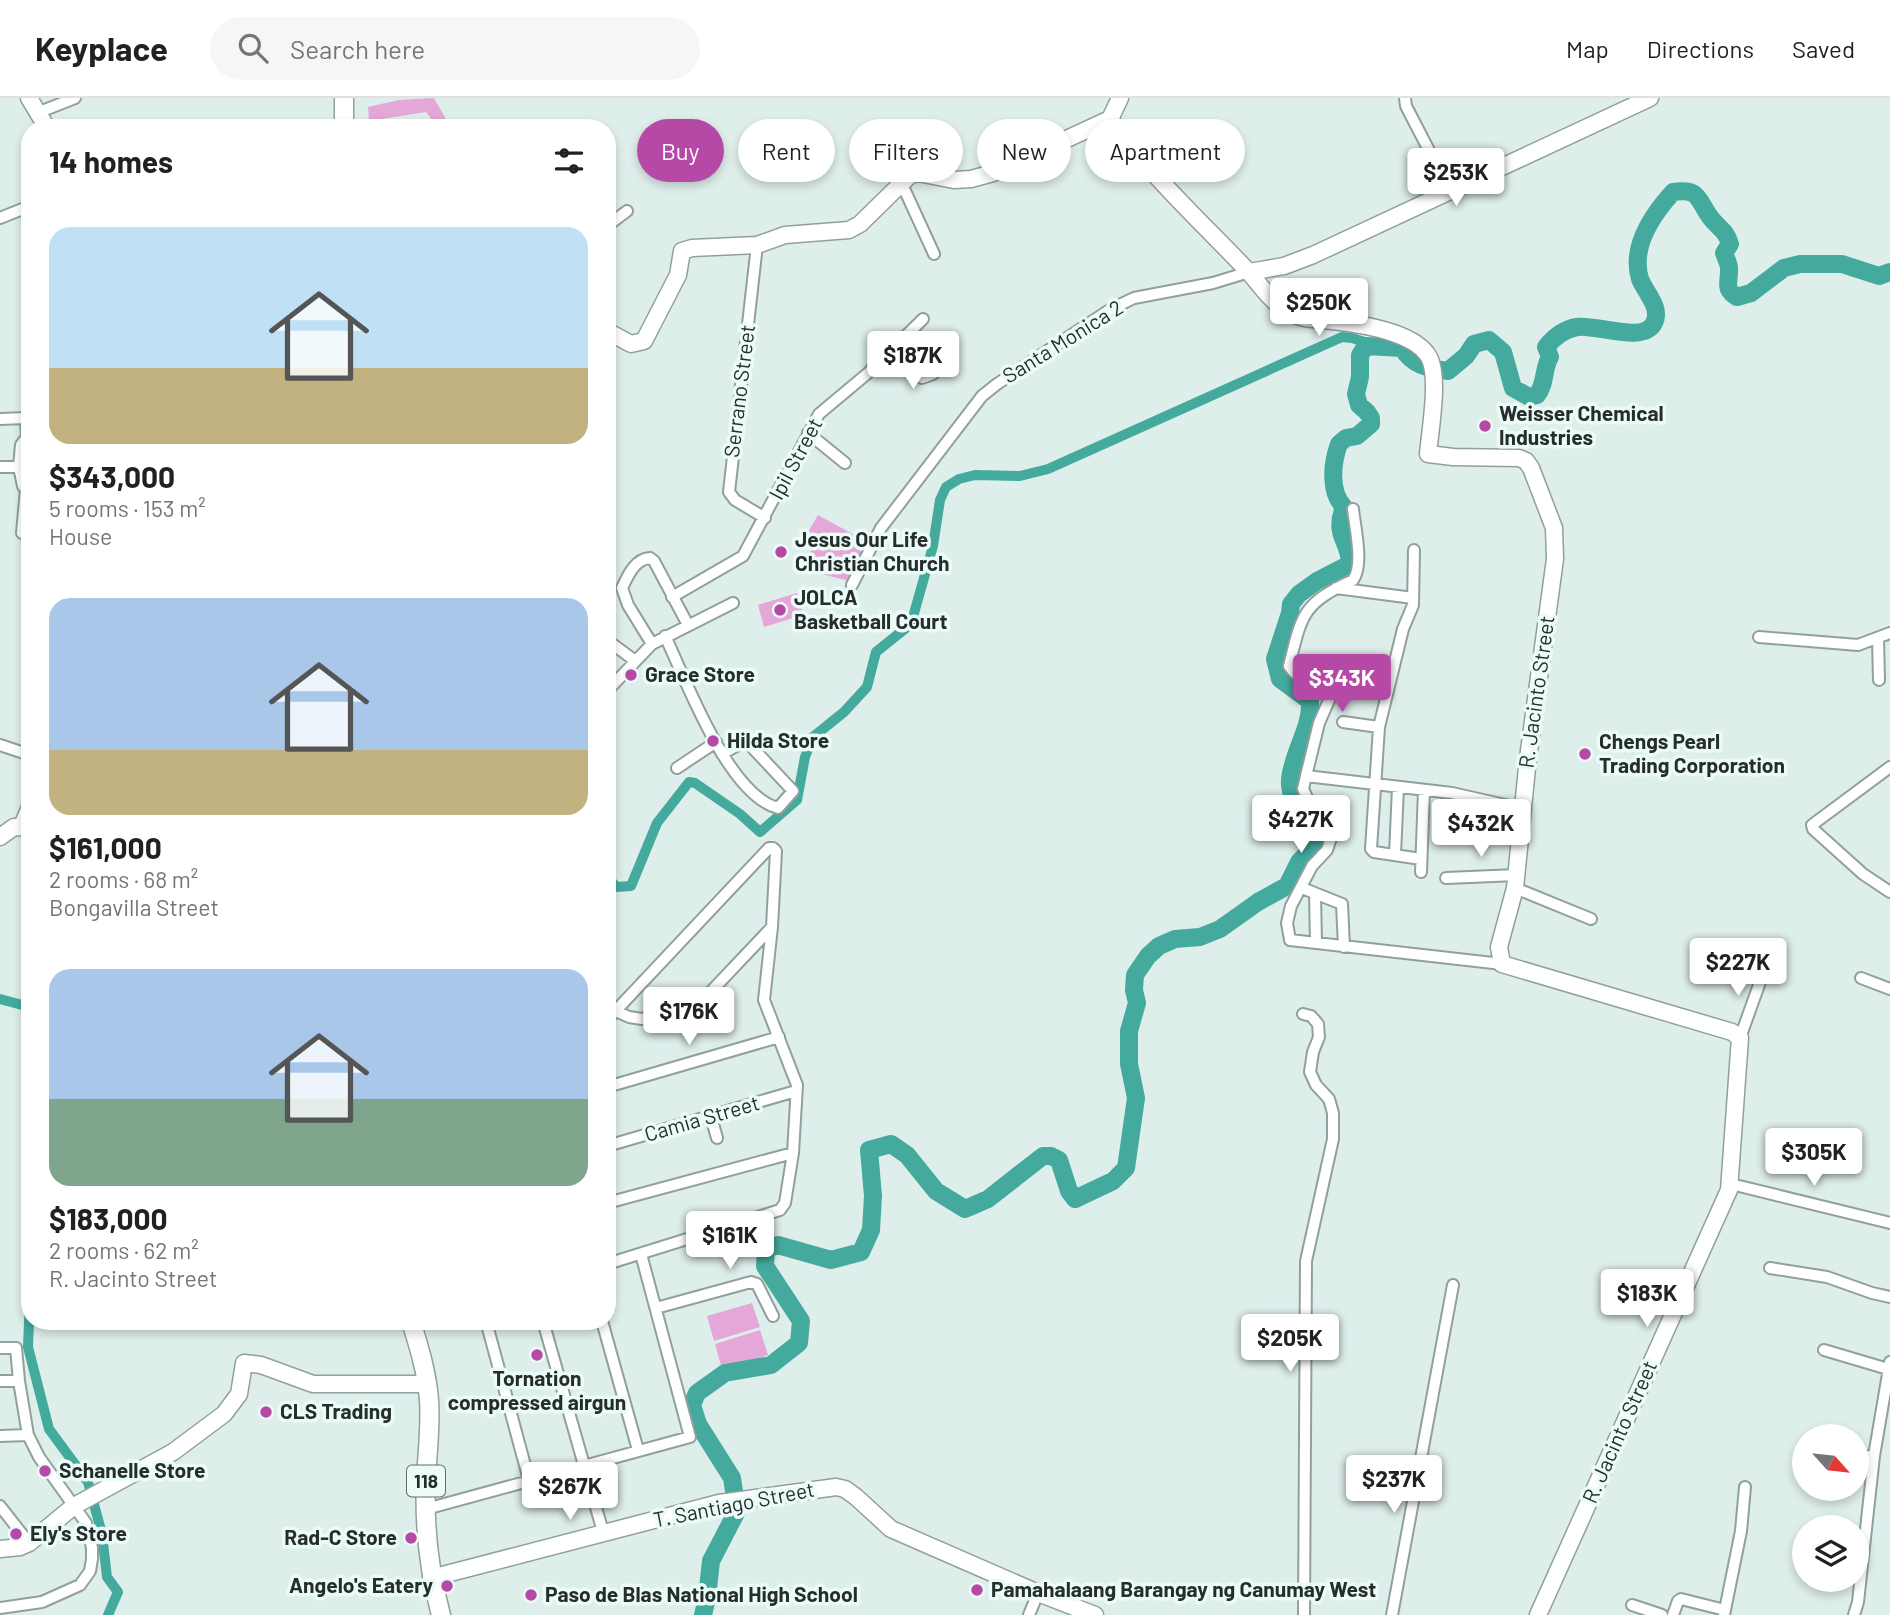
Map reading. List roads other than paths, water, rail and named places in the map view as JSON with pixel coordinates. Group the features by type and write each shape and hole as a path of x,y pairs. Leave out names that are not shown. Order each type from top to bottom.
{"main road":[{"path":"344,98 344,119"},
{"name":"118","path":"413,1330 428,1384 430,1408 426,1510 431,1578 441,1615"}],"street":[{"path":"29,98 41,119"},
{"path":"37,113 75,98"},
{"path":"1110,119 1120,98"},
{"path":"1405,98 1406,106 1450,191"},
{"path":"1249,272 1298,262 1650,98"},
{"path":"963,179 993,173 1085,131"},
{"path":"616,336 631,344 644,341 678,275 682,251 692,248 757,245 785,235 855,228 901,182 934,254"},
{"name":"R. Jacinto Street","path":"1162,182 1274,301 1288,312 1304,318 1351,323 1395,334 1409,339 1426,352 1430,360 1434,394 1428,454 1519,458 1526,461 1547,507 1553,528 1555,559 1516,882 1499,947 1502,964"},
{"path":"0,218 21,210"},
{"path":"616,219 627,211"},
{"name":"Serrano Street","path":"757,245 729,492 735,500 765,518"},
{"name":"Santa Monica 2","path":"852,585 881,527 982,396 997,384 1111,309 1134,298 1213,283 1249,272"},
{"name":"Ipil Street","path":"672,597 743,556 808,433 827,406 868,373 923,319"},
{"path":"890,352 922,378 941,367"},
{"path":"0,419 21,418"},
{"path":"808,433 845,463"},
{"path":"21,444 21,476"},
{"path":"0,467 19,467"},
{"path":"1353,509 1357,547 1356,575 1353,580 1312,603 1306,610 1289,666 1299,678 1330,698 1319,723 1303,789 1308,800 1326,822 1331,838 1327,850 1312,866 1294,898 1288,914 1290,940 1502,964 1732,1032 1740,1038 1765,968"},
{"path":"1413,550 1413,605 1403,629 1379,727 1371,849 1374,852 1422,859"},
{"path":"652,644 628,605 622,588 639,560 649,558 654,561 688,625"},
{"path":"1336,588 1413,598"},
{"path":"616,681 652,644 733,603"},
{"path":"1759,637 1850,645 1867,643 1890,633"},
{"path":"666,636 722,754 737,777 774,808 778,808 793,791 748,743 740,744 722,754"},
{"path":"1878,638 1879,680"},
{"path":"616,647 634,660"},
{"path":"1343,722 1379,727"},
{"path":"677,768 716,742"},
{"path":"0,745 21,752"},
{"path":"1890,767 1812,825 1813,829 1863,874 1890,891"},
{"path":"1306,776 1451,793 1523,809"},
{"path":"1395,855 1398,787"},
{"path":"1421,872 1424,790"},
{"path":"0,838 14,827 21,827"},
{"path":"616,1261 780,1210 785,1203 793,1153 795,1079 764,1000 772,927 776,851 769,848 616,1011 642,1019 701,1002 772,927"},
{"path":"1446,878 1516,882 1591,919"},
{"path":"1302,888 1342,904 1344,947"},
{"path":"1315,893 1316,943"},
{"path":"1861,978 1890,989"},
{"path":"1303,1014 1311,1016 1318,1024 1319,1037 1310,1072 1316,1085 1329,1099 1333,1114 1333,1139 1306,1261 1304,1615"},
{"path":"616,1084 779,1037"},
{"name":"R. Jacinto Street","path":"1538,1615 1731,1184 1740,1038"},
{"name":"Camia Street","path":"616,1143 796,1091"},
{"path":"711,1117 717,1138"},
{"path":"616,1201 793,1153"},
{"path":"1731,1184 1890,1223"},
{"path":"426,1510 690,1437 641,1254"},
{"path":"1770,1268 1827,1277 1890,1297"},
{"path":"656,1308 751,1282 757,1284 773,1316"},
{"path":"1392,1615 1453,1284"},
{"path":"488,1330 529,1480"},
{"path":"546,1330 603,1532"},
{"path":"605,1330 638,1450"},
{"path":"0,1348 16,1348 28,1435 39,1457 78,1503 92,1548 90,1571 80,1585 42,1601 0,1608"},
{"path":"1824,1350 1889,1366 1874,1456 1858,1602 1854,1615"},
{"path":"0,1549 29,1543 78,1503 173,1452 224,1413 239,1394 244,1363 261,1365 313,1384 428,1384"},
{"path":"0,1381 19,1381"},
{"path":"0,1436 28,1435"},
{"path":"1869,1456 1874,1456"},
{"name":"T. Santiago Street","path":"431,1578 719,1503 827,1487 845,1489 891,1529 1095,1615"},
{"path":"1673,1615 1681,1599 1725,1613 1741,1531 1745,1487"},
{"path":"0,1506 29,1543"},
{"path":"1029,1615 1038,1593"},
{"path":"1632,1605 1662,1615"}],"waterway":[{"path":"703,1615 711,1561 737,1511 732,1478 698,1424 692,1405 697,1393 725,1373 771,1365 799,1343 801,1321 765,1266 766,1249 778,1245 831,1260 861,1252 871,1230 873,1196 869,1150 891,1144 907,1155 936,1191 965,1209 988,1199 1043,1156 1059,1160 1069,1191 1075,1199 1113,1181 1126,1168 1136,1098 1129,1064 1129,1031 1137,1003 1135,975 1159,946 1175,939 1200,937 1220,929 1258,902 1287,886 1299,862 1319,841 1314,825 1294,797 1290,780 1308,721 1310,701 1280,679 1275,659 1291,604 1299,594 1317,581 1350,564 1341,532 1344,507 1336,494 1334,468 1339,444 1346,438 1357,436 1371,424 1371,418 1359,405 1356,394 1360,377 1360,355 1366,346 1402,348 1416,362 1448,371 1466,356 1474,344 1489,340 1503,352 1513,388 1529,397 1537,395 1550,357 1546,347 1560,334 1577,327 1640,332 1649,329 1654,323 1656,312 1640,279 1638,255 1651,220 1673,192 1682,191 1697,196 1726,235 1730,244 1724,253 1729,266 1728,286 1737,297 1751,293 1784,268 1800,264 1842,264 1879,276 1890,272"},
{"path":"616,887 631,886 657,823 689,782 695,783 740,814 760,832 797,800 805,757 813,737 844,712 867,687 876,652 911,624 933,546 940,500 946,487 959,479 975,475 1020,476 1048,469 1342,337 1377,346"},
{"path":"0,999 21,1005"},
{"path":"29,1330 28,1347 49,1429 88,1482 102,1534 107,1577 118,1592 108,1615"}],"place":[{"name":"Weisser Chemical Industries","path":"1485,426"},
{"name":"Jesus Our Life Christian Church","path":"781,552"},
{"name":"JOLCA Basketball Court","path":"780,610"},
{"name":"Grace Store","path":"631,675"},
{"name":"Hilda Store","path":"713,741"},
{"name":"Chengs Pearl Trading Corporation","path":"1585,754"},
{"name":"Tornation compressed airgun","path":"537,1355"},
{"name":"CLS Trading","path":"266,1412"},
{"name":"Schanelle Store","path":"45,1471"},
{"name":"Ely's Store","path":"16,1534"},
{"name":"Rad-C Store","path":"411,1538"},
{"name":"Angelo's Eatery","path":"447,1586"},
{"name":"Pamahalaang Barangay ng Canumay West","path":"977,1590"},
{"name":"Paso de Blas National High School","path":"531,1595"}]}
